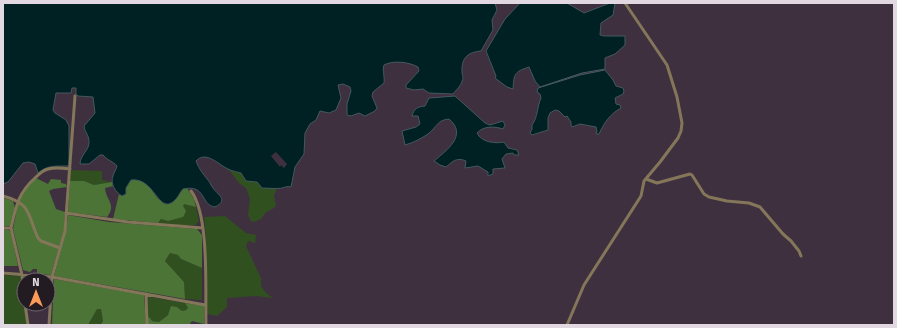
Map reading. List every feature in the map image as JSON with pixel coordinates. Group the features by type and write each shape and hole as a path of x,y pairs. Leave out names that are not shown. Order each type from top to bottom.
{"street":[{"path":"567,325 584,285 640,196 646,179 678,138 681,131 682,116 667,64 625,3"},
{"path":"53,272 65,231 75,96"},
{"path":"21,272 11,228 17,201 26,186 45,170 54,168 70,169"},
{"path":"646,179 657,183 690,174 704,194 709,197 727,201 749,203 760,207 791,241 801,256"},
{"path":"191,191 196,200 203,228 206,325"},
{"path":"3,196 17,201 26,207 41,241 60,248"},
{"path":"66,213 128,222 203,228"},
{"path":"3,228 11,228"},
{"path":"3,273 16,274"},
{"path":"56,278 205,305"},
{"path":"146,294 146,325"},
{"path":"26,312 28,325"},
{"path":"49,325 50,312"}],"green space":[{"path":"222,157 247,178 289,186 277,188 274,196 276,205 274,208 266,212 261,219 254,222 251,221 248,215 250,199 246,188 239,183 229,170 215,161"},
{"path":"71,170 102,171 102,180 112,182 94,185 84,181 70,181"},
{"path":"36,178 48,184 51,179 61,180 61,183 66,184 67,187 49,191 56,209 65,212 64,230 52,272 37,272 37,269 33,269 30,272 23,270 13,229 18,204 26,188"},
{"path":"136,179 146,184 159,200 168,204 183,188 187,188 194,199 196,207 184,204 183,206 186,211 183,217 168,221 161,219 158,223 113,219 119,194 122,196 131,180"},
{"path":"70,181 84,181 94,185 112,182 113,186 105,188 111,206 110,213 107,217 68,212"},
{"path":"3,198 13,201 15,208 11,226 3,226"},
{"path":"184,204 196,207 199,221 196,225 172,225 158,223 161,219 168,221"},
{"path":"68,215 109,222 197,229 202,235 202,268 181,259 178,255 170,253 165,261 184,282 185,299 56,276 55,272"},
{"path":"225,216 246,233 256,235 255,243 248,241 246,246 261,278 261,286 266,293 273,298 256,296 227,298 227,307 217,316 207,314 206,236 204,217"},
{"path":"3,229 11,232 18,266 3,266"},
{"path":"170,253 179,255 181,259 202,268 202,300 185,299 184,282 165,261"},
{"path":"3,275 16,276 16,312 25,312 27,325 3,325"},
{"path":"56,279 144,295 146,325 96,325 101,324 103,321 101,309 97,309 88,325 52,325 53,312 56,312"},
{"path":"150,297 185,303 188,308 182,311 177,307 159,322 152,321 147,317 148,298"},
{"path":"185,303 204,306 204,324 192,321 189,325 147,325 147,317 152,321 159,322 168,315 171,306 177,307 182,311 186,310 188,308"},
{"path":"97,309 101,309 102,323 88,325"}],"shaded area":[{"path":"3,3 495,3 497,10 492,20 493,30 481,51 469,54 464,59 462,67 463,80 453,94 429,93 423,89 414,90 406,88 406,85 419,71 418,67 406,63 392,62 384,65 384,83 373,92 372,96 377,108 375,111 365,116 359,113 351,116 347,115 347,104 351,91 350,87 343,84 338,85 341,98 336,110 329,113 320,111 316,120 310,124 305,133 304,154 295,167 291,187 262,188 257,182 246,181 241,173 228,169 212,159 204,157 200,158 196,161 198,166 222,200 215,207 207,203 200,192 191,188 183,189 177,198 169,204 164,203 146,184 131,180 126,188 126,194 122,196 115,190 112,182 117,166 114,163 103,155 100,155 89,164 80,164 80,161 89,144 89,139 84,126 95,113 93,97 78,96 76,94 76,88 72,88 71,93 56,93 53,110 66,120 69,126 69,166 49,167 38,173 35,164 29,162 23,163 8,182 3,184"},
{"path":"520,3 567,3 584,13 610,3 615,3 613,15 601,23 600,35 625,36 625,45 615,54 605,58 605,69 582,73 540,87 535,81 529,67 520,70 516,74 513,89 507,87 495,78 496,76 486,51 505,19"},
{"path":"605,70 616,86 623,88 624,91 623,94 615,98 616,104 620,105 621,108 608,119 599,134 596,134 596,127 580,124 572,127 567,116 565,117 559,111 555,110 550,113 548,118 548,130 532,135 530,133 541,98 540,94 537,92 538,88 580,75"},
{"path":"455,96 485,123 490,125 503,121 505,125 503,129 489,127 482,129 477,133 485,140 497,143 504,142 508,148 517,150 519,155 514,155 513,153 506,154 502,159 505,168 493,169 493,174 488,176 488,172 478,166 465,168 466,161 460,159 455,160 446,167 434,161 454,142 456,131 454,125 449,119 439,122 428,134 405,145 402,131 416,127 420,124 418,116 412,116 418,107 425,106 429,98"}],"pier":[{"path":"276,152 287,164 284,168 281,165 280,167 271,156"}]}
